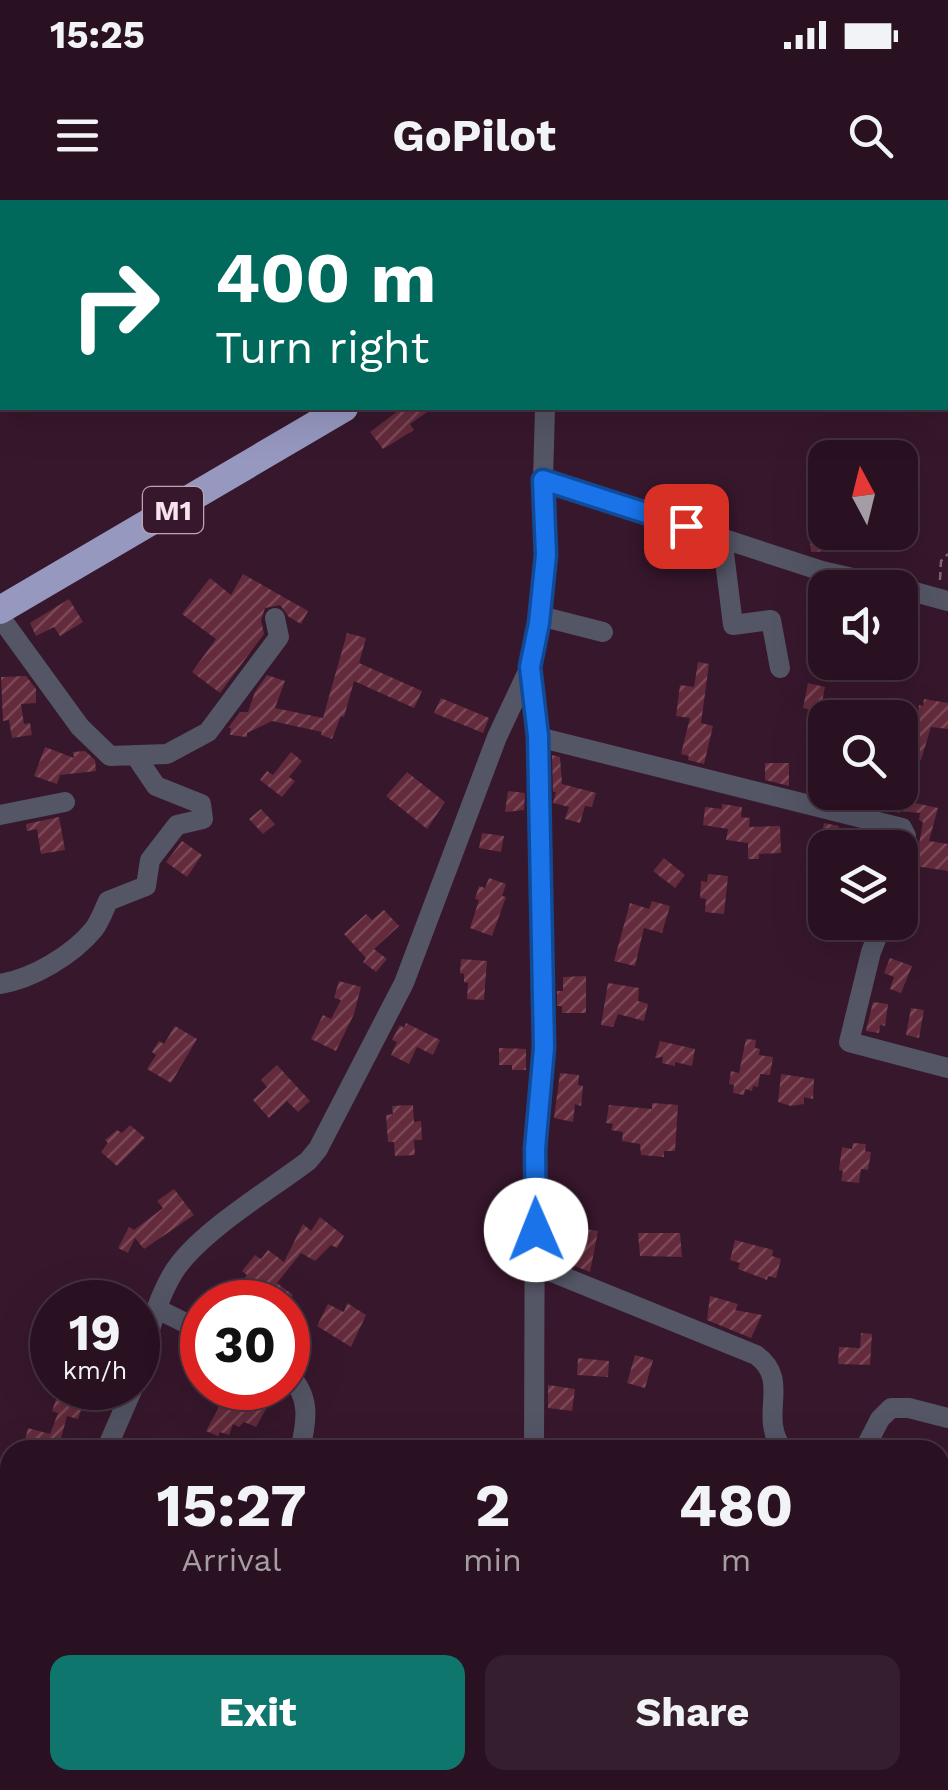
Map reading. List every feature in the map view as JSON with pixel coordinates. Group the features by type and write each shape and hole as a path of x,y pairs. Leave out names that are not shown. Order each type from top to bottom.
{"highway":[{"name":"M1","path":"0,613 341,410"}],"street":[{"path":"160,1302 168,1282 190,1252 308,1161 318,1149 404,983 497,736 530,667 546,555 544,410"},
{"path":"543,480 819,570"},
{"path":"722,537 733,625 771,620 780,668"},
{"path":"918,593 948,601"},
{"path":"0,613 80,727 110,756 167,754 208,732 279,637 275,618"},
{"path":"540,616 603,632"},
{"path":"530,667 538,736 544,1048 535,1149 534,1440"},
{"path":"538,736 903,830"},
{"path":"0,984 18,981 48,967 94,929 108,901 146,886 150,860 177,825 203,819 200,804 156,786 136,755"},
{"path":"0,815 65,802"},
{"path":"875,940 849,1042 948,1068"},
{"path":"537,1266 740,1348 767,1363 774,1373 770,1415 778,1440"},
{"path":"869,1440 891,1408 909,1408 948,1418"},
{"path":"113,1440 125,1410"},
{"path":"302,1440 306,1410"}],"path":[{"path":"918,586 940,582 941,561 948,554"}],"building":[{"path":"399,410 430,410 410,424 414,430 383,449 370,432"},
{"path":"243,574 308,611 301,624 280,605 265,608 261,620 264,634 220,693 192,672 216,639 182,614 210,578 231,595"},
{"path":"69,599 83,622 60,636 54,627 36,636 30,623"},
{"path":"347,633 366,638 359,663 422,691 414,708 354,681 344,717 341,716 332,739 321,735 322,732 272,721 247,733 247,737 230,735 228,728 240,712 248,712 267,675 285,681 275,708 323,718"},
{"path":"698,662 709,664 701,723 713,726 704,764 681,754 690,718 676,716 680,685 694,687"},
{"path":"26,676 36,689 36,703 21,704 24,724 30,723 32,735 12,738 9,720 3,721 1,677"},
{"path":"808,683 825,687 822,700 808,700 808,709 803,708"},
{"path":"441,698 489,718 483,733 434,713"},
{"path":"924,699 948,703 948,729 931,727 921,760 918,713 919,705 923,706"},
{"path":"45,747 74,758 73,752 85,751 95,760 96,771 60,775 57,784 34,776"},
{"path":"291,752 302,761 289,777 295,781 282,797 260,780 267,771 273,775"},
{"path":"552,755 560,757 562,784 596,793 592,807 585,806 580,823 565,819 569,807 553,803 556,792"},
{"path":"765,763 789,763 789,786 765,780"},
{"path":"407,772 445,802 427,829 386,796"},
{"path":"508,791 525,793 524,810 505,812"},
{"path":"722,804 742,807 741,817 750,818 749,827 780,826 781,853 748,859 748,843 726,840 728,829 703,825 705,807 722,809"},
{"path":"918,804 938,808 929,841 948,844 948,871 918,866 923,822 919,820 920,813 888,810 918,810"},
{"path":"261,809 275,824 263,834 249,819"},
{"path":"59,817 65,850 41,854 37,829 27,831 26,824"},
{"path":"824,823 839,826 838,830 823,830"},
{"path":"482,833 504,836 501,852 479,848"},
{"path":"182,841 202,855 187,877 166,862"},
{"path":"664,858 685,875 675,888 653,871"},
{"path":"708,874 728,876 724,914 705,912 706,899 700,898 701,881 707,882"},
{"path":"489,878 506,884 502,896 506,897 492,936 470,928 479,886 485,888"},
{"path":"652,901 670,906 662,933 644,928 635,966 614,961 630,903 649,909"},
{"path":"384,910 399,926 374,949 387,959 376,972 363,962 366,958 344,934 366,914 372,920"},
{"path":"890,958 912,966 901,993 890,989 894,977 884,973"},
{"path":"461,959 487,961 484,1000 467,999 468,983 460,973"},
{"path":"586,976 586,1013 562,1013 562,1006 557,1006 557,991 563,991 563,977"},
{"path":"339,981 361,987 354,1014 336,1051 311,1039 323,1015 331,1019 341,1000 334,998"},
{"path":"608,983 639,988 638,1001 648,1004 644,1021 618,1014 613,1027 601,1025"},
{"path":"873,1002 888,1004 885,1026 880,1025 879,1033 866,1031"},
{"path":"911,1008 924,1010 919,1038 906,1035"},
{"path":"406,1023 440,1040 433,1055 417,1047 409,1064 391,1055 397,1042 392,1040 400,1025 404,1028"},
{"path":"175,1026 197,1039 171,1083 147,1069 159,1041 164,1044"},
{"path":"746,1039 756,1040 759,1055 773,1057 770,1075 760,1074 758,1087 753,1086 752,1091 745,1089 744,1095 733,1093 734,1085 729,1084 731,1071 739,1073"},
{"path":"660,1041 695,1049 692,1066 675,1062 675,1066 662,1063 663,1057 655,1058"},
{"path":"499,1048 526,1049 526,1070 499,1065"},
{"path":"277,1065 310,1101 298,1112 287,1101 269,1118 253,1100 267,1087 261,1080"},
{"path":"560,1073 579,1075 578,1085 583,1086 581,1106 575,1104 573,1122 554,1118"},
{"path":"781,1074 814,1079 813,1099 804,1097 804,1104 791,1106 778,1102"},
{"path":"652,1103 678,1105 675,1151 664,1151 664,1157 641,1155 640,1144 622,1141 623,1132 611,1130 613,1124 606,1123 609,1105 652,1109"},
{"path":"413,1105 414,1122 421,1121 422,1140 414,1140 415,1155 395,1156 394,1142 388,1142 386,1115 393,1114 392,1106"},
{"path":"130,1125 145,1138 117,1166 101,1152 108,1143 105,1140"},
{"path":"853,1143 866,1144 865,1151 871,1152 868,1170 861,1169 859,1183 841,1181 843,1171 839,1170 842,1147 852,1149"},
{"path":"174,1189 194,1215 144,1249 135,1238 128,1253 118,1248 129,1227 134,1230 163,1208 157,1201"},
{"path":"320,1217 344,1236 337,1248 331,1245 315,1261 301,1253 279,1280 244,1280 247,1275 242,1271 255,1255 261,1259 268,1250 284,1262 303,1224 311,1231"},
{"path":"580,1228 598,1231 590,1272 554,1258 557,1239 577,1242"},
{"path":"638,1233 680,1233 682,1257 640,1256"},
{"path":"735,1240 773,1250 772,1256 781,1259 776,1278 768,1276 767,1280 738,1269 740,1263 730,1260"},
{"path":"710,1296 738,1304 735,1310 762,1315 751,1338 707,1320"},
{"path":"347,1303 366,1315 351,1347 317,1326 328,1304 344,1312"},
{"path":"861,1333 872,1334 870,1365 838,1364 839,1347 860,1348"},
{"path":"635,1355 653,1360 645,1388 627,1383"},
{"path":"578,1358 609,1361 608,1377 577,1375"},
{"path":"548,1385 575,1389 572,1411 548,1408"},
{"path":"52,1410 81,1410 78,1419 67,1416 61,1440 25,1440 28,1428 50,1434 58,1413"},
{"path":"217,1410 265,1410 256,1427 244,1422 239,1427 233,1424 229,1435 220,1432 218,1436 206,1431"}],"route":[{"path":"536,1230 535,1149 544,1048 538,736 530,667 546,555 543,480 686,526"}]}
